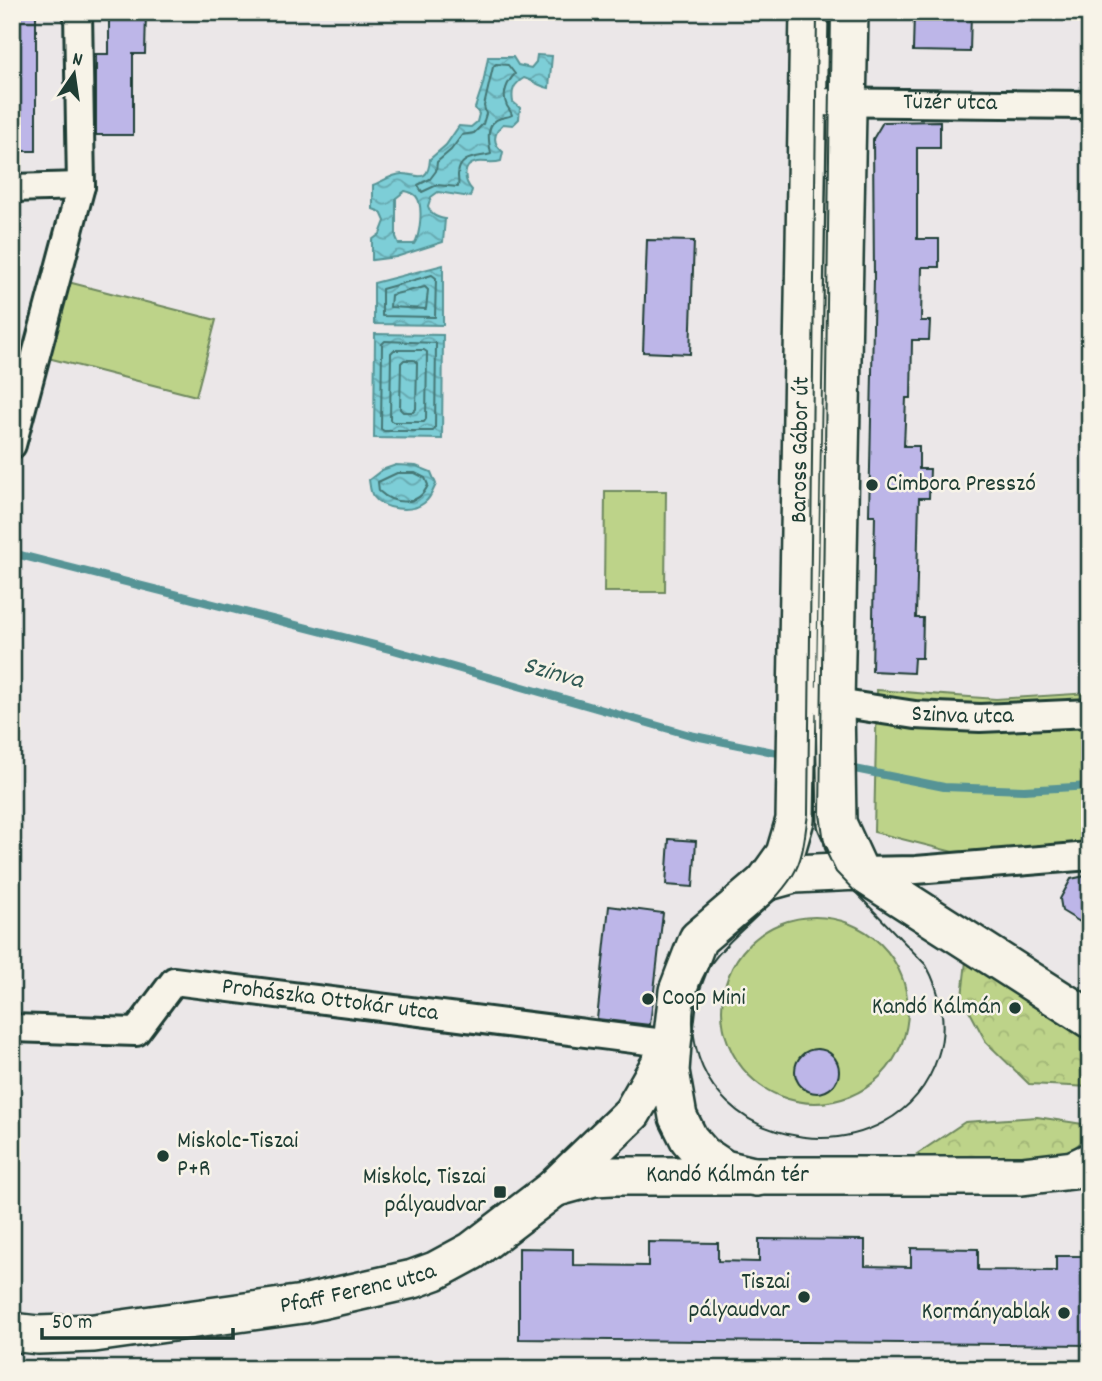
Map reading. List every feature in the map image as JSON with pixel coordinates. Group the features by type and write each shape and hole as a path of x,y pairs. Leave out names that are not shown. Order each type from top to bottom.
{"street":[{"path":"12,445 81,186 78,12"},
{"name":"Baross Gábor út","path":"765,882 785,854 795,820 808,12"},
{"name":"Baross Gábor út","path":"849,12 835,702 837,823 859,872"},
{"name":"Tüzér utca","path":"808,102 1090,105"},
{"path":"12,188 81,186"},
{"name":"Szinva utca","path":"798,697 915,715 980,718 1090,713"},
{"path":"757,1178 724,1169 702,1154 689,1139 678,1117 670,1071 671,1044 678,991 698,939 765,882 794,874 916,870 1090,856"},
{"path":"859,872 1090,1019"},
{"name":"Prohászka Ottokár utca","path":"12,1028 136,1032 174,981 671,1044"},
{"path":"553,1189 632,1113 671,1044"},
{"name":"Kandó Kálmán tér","path":"553,1189 594,1177 612,1176 1022,1176 1073,1170 1090,1163"},
{"name":"Pfaff Ferenc utca","path":"12,1332 38,1335 94,1333 303,1304 413,1279 456,1262 553,1189"}],"green space":[{"path":"68,282 216,320 196,396 48,358"},
{"path":"605,491 666,491 665,592 604,592"},
{"path":"877,690 996,699 1090,693 1090,844 953,852 874,832"},
{"path":"815,917 851,924 881,944 901,974 908,1010 901,1046 881,1076 851,1096 815,1103 779,1096 749,1076 729,1046 722,1010 729,974 749,944 779,924"},
{"path":"967,952 1079,1028 1090,1043 1090,1087 1029,1084 986,1042 962,997"},
{"path":"1037,1117 1090,1125 1090,1135 1069,1152 1027,1159 922,1157 917,1154 965,1122"}],"water":[{"path":"537,55 552,56 549,88 524,78 516,85 512,98 520,108 519,119 513,125 503,124 496,135 497,145 503,152 501,161 477,162 468,166 466,174 472,190 470,197 438,192 431,197 428,206 431,212 445,219 443,242 396,257 372,260 372,240 380,234 385,221 381,212 373,209 373,185 398,174 424,175 430,159 446,145 459,126 471,127 477,122 479,114 475,108 488,57 513,57 518,65 531,68","holes":["405,191 415,195 418,200 419,228 414,244 399,244 396,237 396,198"]},
{"path":"443,265 443,325 374,324 374,283"},
{"path":"375,334 443,335 442,439 374,438"},
{"path":"396,465 416,466 431,472 436,484 424,503 412,508 397,509 383,504 373,496 369,480 382,470"}],"building":[{"path":"12,12 36,12 36,151 12,151"},
{"path":"109,12 146,12 145,54 133,54 133,135 96,135 96,54 109,54"},
{"path":"914,12 971,12 970,52 913,51"},
{"path":"940,121 940,148 917,148 917,239 939,239 939,267 922,267 921,321 930,321 929,340 912,340 911,398 906,398 904,446 919,446 919,469 930,469 929,498 919,498 916,618 923,618 922,658 914,658 913,673 872,671 875,515 869,515 874,278 873,139 883,122"},
{"path":"647,240 694,241 690,354 643,352"},
{"path":"669,839 696,841 693,887 666,885"},
{"path":"1090,875 1090,928 1062,911 1060,899 1071,879"},
{"path":"609,906 663,913 650,1025 597,1019"},
{"path":"817,1049 826,1050 833,1055 838,1062 838,1080 833,1087 826,1092 817,1093 808,1092 801,1087 796,1080 795,1071 796,1062 801,1055 808,1050"},
{"name":"Tiszai pályaudvar","path":"759,1239 865,1240 865,1266 911,1267 911,1248 978,1249 978,1270 1056,1271 1056,1256 1090,1256 1090,1345 519,1339 519,1248 573,1249 573,1265 648,1266 648,1242 718,1243 718,1261 759,1262"}],"waterway":[{"name":"Szinva","path":"12,553 390,649 690,735 788,755"},
{"name":"Szinva","path":"845,767 944,787 1024,790 1090,786"}],"tram line":[{"path":"817,12 808,814 797,868 779,894 715,959 703,977 695,999 693,1024 703,1069 728,1103 762,1126 802,1137 844,1136 884,1122 916,1096 938,1056 943,1021 936,986 926,965 836,872 825,849 820,814 831,12"}],"place":[{"name":"Cimbora Presszó","path":"872,485"},
{"name":"Coop Mini","path":"648,999"},
{"name":"Kandó Kálmán","path":"1015,1008"},
{"name":"Miskolc-Tiszai P+R","path":"163,1156"},
{"name":"Miskolc, Tiszai pályaudvar","path":"500,1192"},
{"name":"Tiszai pályaudvar","path":"804,1297"},
{"name":"Kormányablak","path":"1064,1313"}]}
